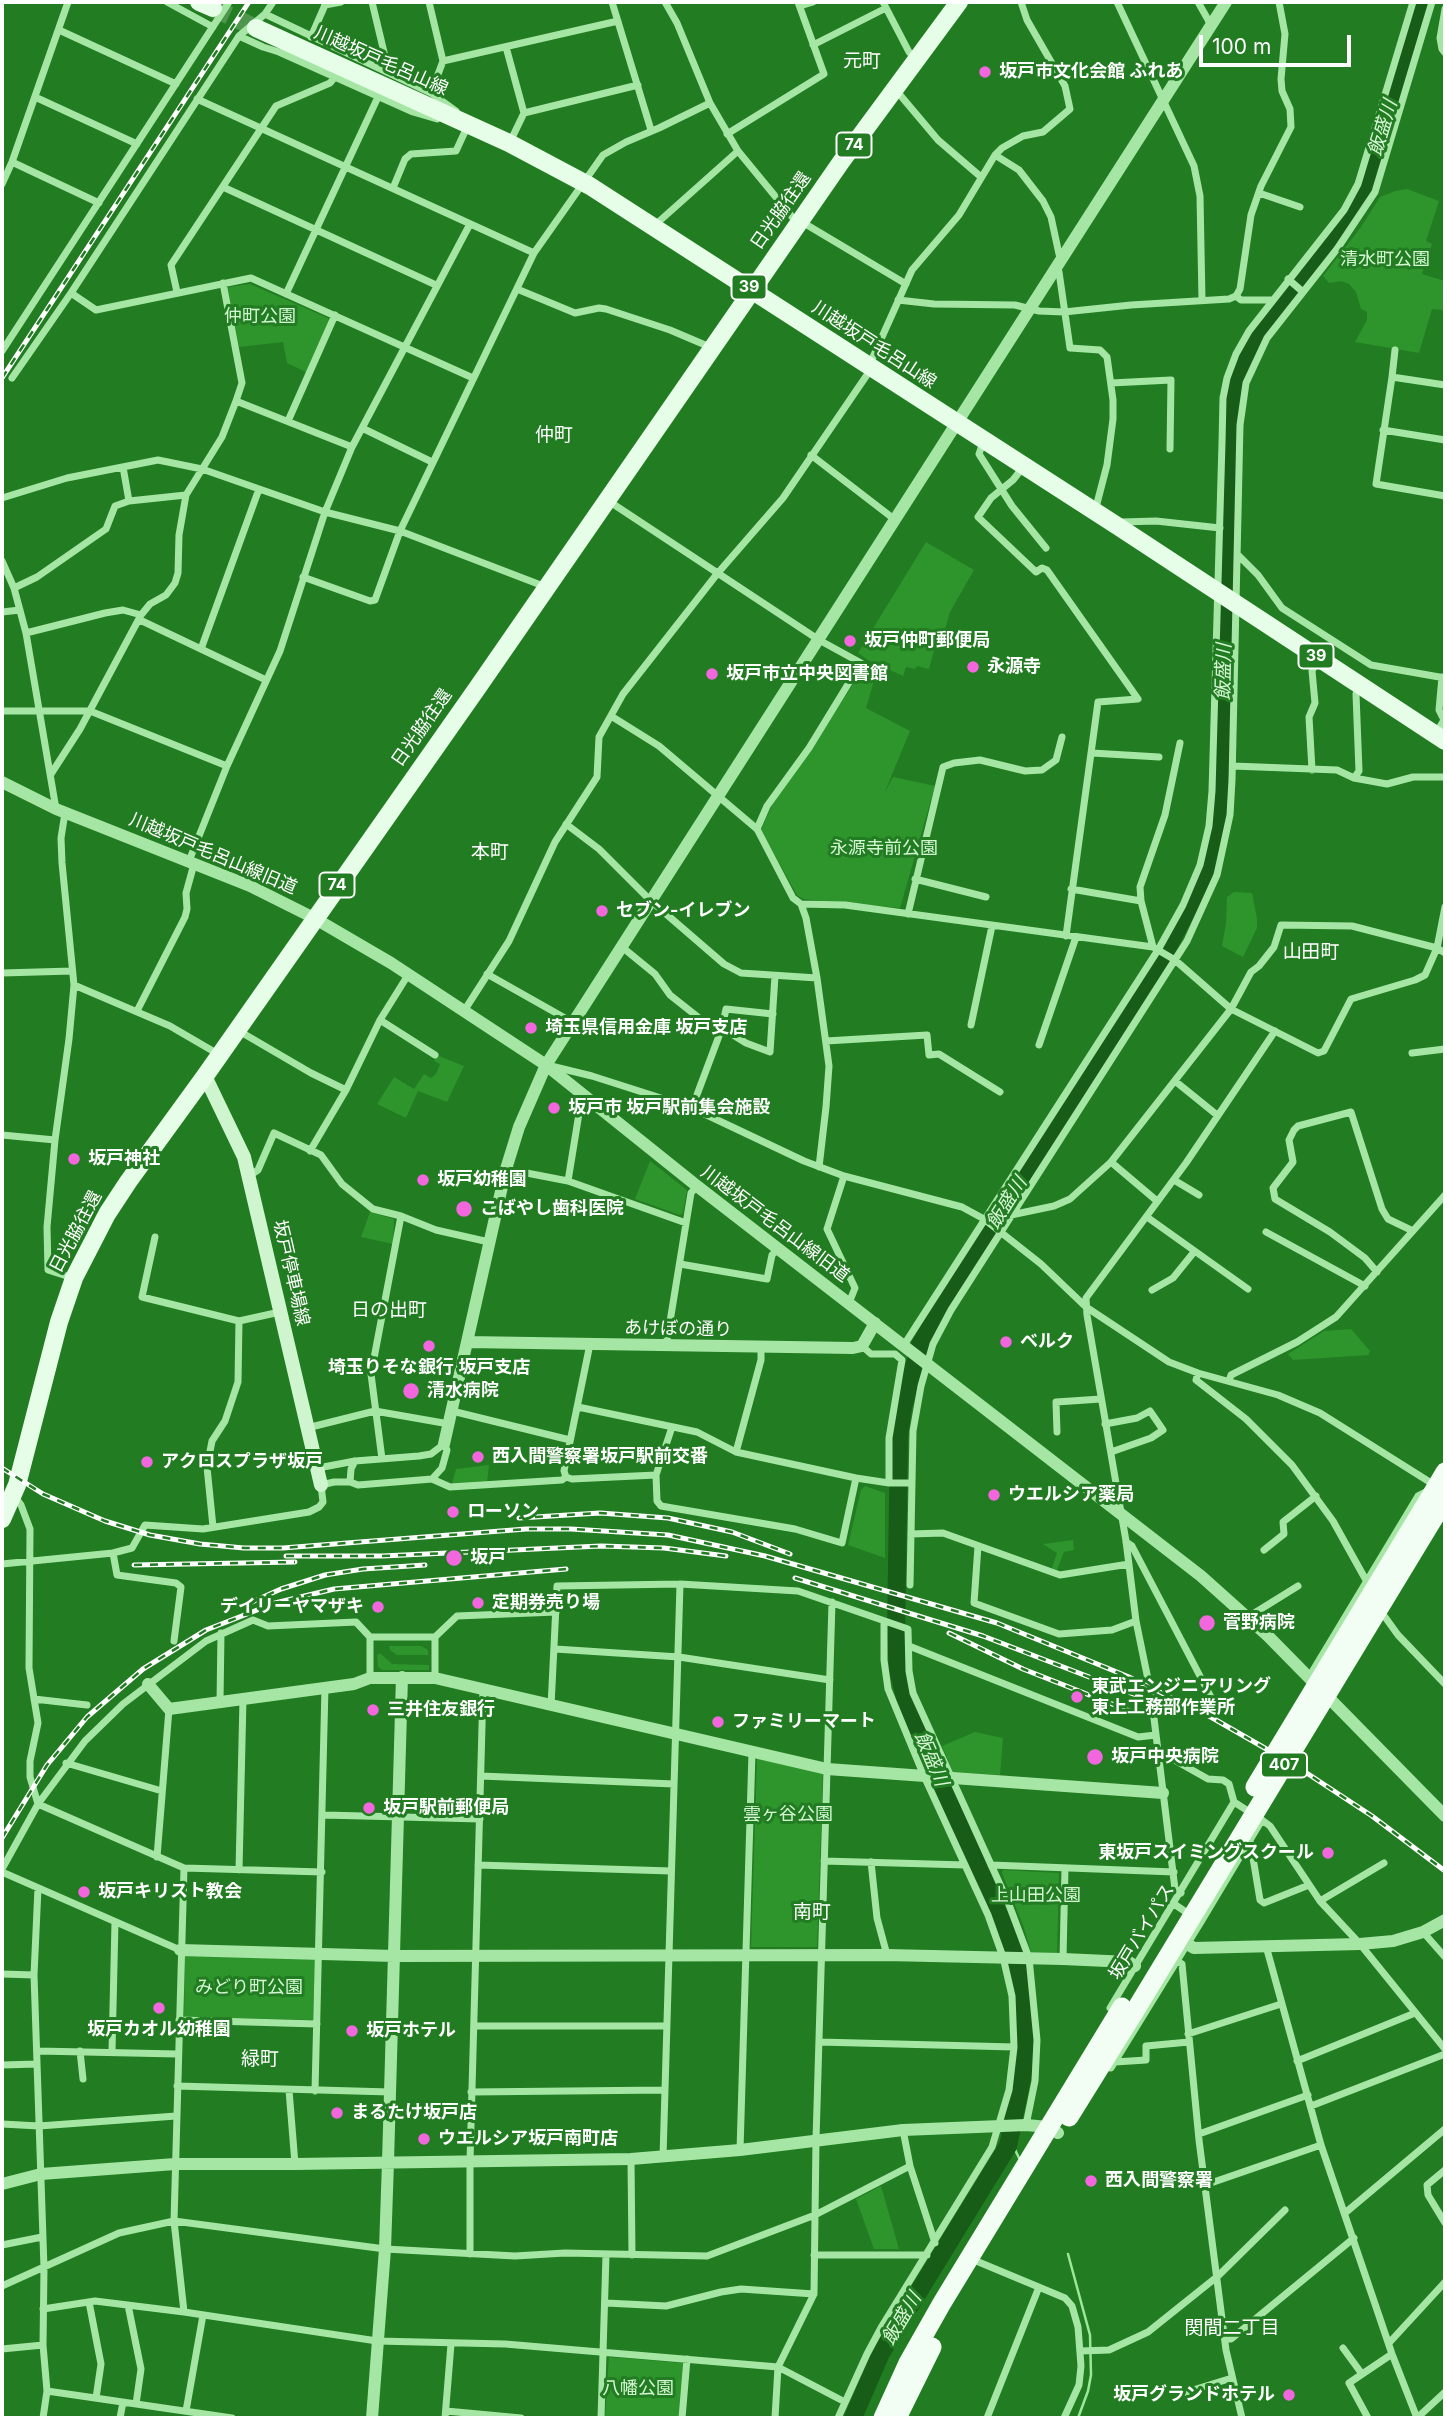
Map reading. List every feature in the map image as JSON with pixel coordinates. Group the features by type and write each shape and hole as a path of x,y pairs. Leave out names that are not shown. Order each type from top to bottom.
{"highway":[{"name":"坂戸バイパス","path":"883,2418 914,2353 975,2261 1053,2130 1101,2064 1127,2010 1434,1514 1443,1487"},
{"name":"坂戸バイパス","path":"897,2418 975,2261"}],"main road":[{"name":"日光脇往還","path":"7,1505 51,1348 74,1278 107,1214 799,222 958,2"},
{"name":"川越坂戸毛呂山線","path":"260,21 509,143 583,182 654,225 1440,738"},
{"name":"坂戸停車場線","path":"205,1076 237,1137 249,1176 321,1485"}],"street":[{"path":"2,184 36,97 68,2"},
{"path":"167,2 213,27"},
{"path":"12,378 71,293 239,36 260,21 273,2"},
{"path":"311,37 324,4 341,2"},
{"path":"372,2 390,74"},
{"path":"429,2 443,61 431,93"},
{"path":"612,2 652,130"},
{"path":"665,2 677,23 710,103 738,151 799,222 906,284"},
{"path":"727,134 824,74 799,4 813,2"},
{"path":"464,1011 509,941 555,842 597,777 597,744 623,694 718,574 783,498 870,368 912,270 959,215 995,155 1023,136 1043,132 1070,108 1065,86 1027,20 1021,2"},
{"path":"1117,2 1194,166 1200,196 1202,300"},
{"path":"1198,2 1211,25"},
{"path":"317,1468 355,1461 431,1454 444,1444 506,1169 519,1127 546,1065 1226,2"},
{"path":"898,300 934,304 1015,305 1039,312 1064,312 1229,299 1236,296 1240,289 1251,215 1259,192 1291,127 1290,108 1282,91 1285,34 1279,2"},
{"path":"907,1347 984,1219 1183,905 1200,864 1209,825 1213,758 1223,398 1227,379 1248,331 1344,210 1358,184 1413,2"},
{"path":"910,1585 913,1431 933,1344 1000,1232 1175,960 1203,910 1217,875 1230,815 1233,766 1240,425 1247,383 1267,338 1337,249 1375,192 1432,2"},
{"path":"2,351 213,27 214,4"},
{"path":"813,45 885,5 909,52 917,59"},
{"path":"1445,9 1440,38 1441,49 1445,53"},
{"path":"260,21 311,37 431,93 454,109 468,124"},
{"path":"443,61 618,21"},
{"path":"59,30 176,84"},
{"path":"239,36 413,112 468,124"},
{"path":"506,47 524,113 509,143"},
{"path":"177,292 171,265 279,104 330,83 335,77"},
{"path":"524,113 638,85"},
{"path":"894,89 938,140 981,177"},
{"path":"36,97 137,144"},
{"path":"286,294 379,97"},
{"path":"197,99 534,253"},
{"path":"303,577 373,602 400,531 534,253 603,155 710,103"},
{"path":"393,188 405,159 411,154 456,151 468,124"},
{"path":"654,225 738,151"},
{"path":"995,155 1019,170 1043,201 1051,217 1059,254 1063,257"},
{"path":"12,162 99,203"},
{"path":"223,187 436,285"},
{"path":"1259,192 1300,207"},
{"path":"137,1011 185,917 192,862 227,766 280,651 325,512 352,447 470,224"},
{"path":"1055,269 1059,272 1070,348 1100,350 1107,357 1113,419 1107,465 1095,511"},
{"path":"71,293 96,310 251,278 473,379"},
{"path":"1289,280 1302,291"},
{"path":"51,774 90,711 140,617 150,604 166,595 175,583 178,573 179,535 187,495 222,437 242,383 223,284"},
{"path":"517,289 575,313 606,309 670,330 712,348"},
{"path":"1236,296 1241,299 1272,300"},
{"path":"288,421 335,314"},
{"path":"1395,350 1376,484 1445,496"},
{"path":"1392,377 1445,385"},
{"path":"1111,383 1171,380 1170,449"},
{"path":"236,401 352,447"},
{"path":"362,428 432,462"},
{"path":"1384,430 1445,440"},
{"path":"984,439 979,454 1012,506 1046,548"},
{"path":"811,455 894,519"},
{"path":"2,498 67,478 158,460 202,469 325,512 400,531 546,587"},
{"path":"1024,466 978,517 1036,572 1042,568 1047,570 1138,698 1098,702 1066,936"},
{"path":"123,467 129,501"},
{"path":"201,649 259,489"},
{"path":"14,588 37,577 106,529 112,508 129,501 187,495"},
{"path":"607,500 818,640 861,663 809,748 767,806 757,829"},
{"path":"1119,527 1122,522 1156,521 1220,528"},
{"path":"1237,554 1258,575 1282,608 1371,665 1443,678 1439,710 1444,720 1440,738"},
{"path":"2,561 14,588 26,633 51,774 61,811 62,863 74,985 47,1227 48,1270 74,1278"},
{"path":"2,612 20,610"},
{"path":"26,633 123,610 266,680"},
{"path":"1312,770 1309,717 1314,703 1312,671 1318,657"},
{"path":"1354,778 1359,771 1356,694 1360,685"},
{"path":"2,711 90,711 227,766"},
{"path":"611,716 659,746 757,829 793,898 801,904 806,918 827,1041 827,1107 819,1167"},
{"path":"908,914 943,767 980,760 1025,771 1042,770 1056,760 1062,737"},
{"path":"1155,948 1141,901 1140,887 1165,815 1180,743"},
{"path":"1092,753 1159,757"},
{"path":"1233,766 1337,770 1354,778 1387,784 1413,777 1445,777"},
{"name":"川越坂戸毛呂山線旧道","path":"2,782 61,811 250,886 314,918 408,975 546,1065 696,1186 1201,1576 1309,1677 1337,1696 1445,1816"},
{"path":"566,824 599,849 651,901 724,964 741,973 817,978"},
{"path":"915,878 986,897"},
{"path":"1071,889 1141,901"},
{"path":"801,904 845,905 1155,948 1175,960 1231,1009 1321,1053 1337,1030 1351,999 1408,983 1425,975 1437,948 1445,907"},
{"path":"1011,1215 1044,1209 1070,1199 1111,1162 1231,1009 1251,972 1274,947 1281,925 1352,926 1437,948 1445,953"},
{"path":"971,1026 992,926"},
{"path":"1038,1045 1076,937"},
{"path":"622,947 655,974 670,995 720,1031 770,1052 775,976"},
{"path":"2,973 72,971"},
{"path":"487,974 572,1022"},
{"path":"310,1151 346,1090 380,1020 408,975"},
{"path":"74,985 137,1011 219,1055"},
{"path":"692,1108 726,1009 773,1014"},
{"path":"380,1020 435,1055"},
{"path":"237,1030 346,1090"},
{"path":"1181,1893 1175,1889 1150,1687 1136,1620 1126,1541 1086,1298 1174,1180 1275,1031"},
{"path":"827,1041 927,1035 929,1055 939,1054 1000,1092"},
{"path":"1412,1053 1445,1049"},
{"path":"546,1065 592,1076 692,1108 844,1176 962,1207 984,1219 1041,1264 1086,1307 1169,1362 1198,1373 1278,1395 1320,1413 1443,1487"},
{"path":"568,1181 577,1091 592,1076"},
{"path":"1175,1081 1217,1115"},
{"path":"1377,1272 1365,1258 1330,1232 1275,1199 1273,1188 1293,1162 1289,1140 1294,1130 1298,1126 1351,1111 1382,1209 1388,1219 1413,1231"},
{"path":"249,1176 258,1170 274,1133 321,1155 342,1184 366,1205 379,1212 401,1216 436,1230 489,1242"},
{"path":"2,1135 55,1140"},
{"path":"1111,1162 1157,1201"},
{"path":"506,1169 568,1181 686,1223"},
{"path":"844,1176 827,1229 855,1288 849,1303"},
{"path":"1174,1180 1199,1195"},
{"path":"666,1346 691,1193 696,1186"},
{"path":"1229,1381 1231,1375 1297,1342 1336,1317 1445,1195"},
{"path":"382,1459 371,1374 401,1216"},
{"path":"1147,1217 1248,1289"},
{"path":"1266,1232 1365,1286"},
{"path":"155,1237 142,1297 239,1321 280,1312"},
{"path":"680,1264 767,1279 772,1255 778,1248"},
{"path":"1152,1290 1173,1278 1194,1252"},
{"path":"213,1527 207,1467 212,1441 225,1421 238,1382 239,1321"},
{"path":"875,1323 862,1346 871,1354 895,1354 902,1360 889,1438 889,1483"},
{"name":"あけぼの通り","path":"467,1342 761,1348 862,1346"},
{"path":"566,1477 570,1440 590,1344"},
{"path":"737,1452 761,1360 761,1348"},
{"path":"1198,1373 1196,1380 1269,1441 1316,1496 1367,1582"},
{"path":"1057,1432 1056,1402 1101,1399"},
{"path":"578,1407 697,1432 737,1452 856,1478 911,1483"},
{"path":"307,1428 375,1411 450,1418 570,1440"},
{"path":"1105,1424 1138,1418 1150,1411 1163,1430 1152,1438 1111,1452"},
{"path":"672,1427 656,1475 657,1501 661,1506 795,1529 842,1543 856,1478"},
{"path":"432,1479 442,1468 447,1450 444,1444"},
{"path":"350,1482 351,1468 355,1461"},
{"path":"2,1563 113,1553 132,1548 145,1525 204,1529 309,1512 323,1502 321,1485 432,1479 450,1487 562,1480 566,1477 572,1479 656,1475"},
{"path":"1309,1677 1418,1496 1443,1487"},
{"path":"1264,1550 1284,1534 1283,1522 1316,1496"},
{"path":"7,1505 22,1505 30,1529 29,1668 37,1723 30,1777 38,1804 184,1868 322,1872"},
{"path":"1405,1583 1434,1514"},
{"path":"911,1534 943,1534 1060,1575 1129,1564"},
{"path":"1126,1541 1132,1546 1212,1699"},
{"path":"978,1546 974,1603 1059,1634 1112,1630 1136,1620"},
{"path":"113,1553 117,1575 176,1583 181,1587 174,1641"},
{"path":"663,2158 680,1584"},
{"path":"551,1706 557,1586 680,1584 798,1591 908,1629 909,1671 913,1693 929,1733 992,1865 1027,1958 1037,2040 1035,2081 1024,2125"},
{"path":"1248,1618 1298,1586"},
{"path":"775,2418 778,2367 814,2294 832,1602"},
{"path":"1378,1627 1392,1605"},
{"path":"370,1637 435,1637 457,1616 556,1612"},
{"path":"1385,1617 1445,1684"},
{"path":"370,1678 370,1637 356,1622 268,1626 253,1620 221,1633 148,1684 107,1719 66,1763 38,1804 2,1870 180,1950 394,1956 887,1955 1063,1959 1129,1962 1135,1966"},
{"path":"838,2418 877,2336 935,2243 1003,2125 1014,2046 1012,1996 1005,1957 888,1689 884,1660 887,1621"},
{"path":"220,1703 221,1633"},
{"path":"435,1637 435,1678"},
{"path":"909,1646 1138,1737 1157,1735"},
{"path":"555,1649 679,1657 830,1680"},
{"path":"372,2418 388,2162 402,1677"},
{"path":"169,1709 354,1684 370,1678 435,1678 827,1769 1163,1793"},
{"path":"148,1684 169,1709 157,1857"},
{"path":"315,2091 326,1688"},
{"path":"470,2254 471,2092 483,1689"},
{"path":"34,1699 87,1705"},
{"path":"239,1870 243,1699"},
{"path":"740,2150 752,1752"},
{"path":"1159,1758 1169,1757 1208,1779 1223,1780 1229,1784 1234,1802 1270,1826 1320,1901 1360,1944 1445,2049"},
{"path":"66,1763 162,1791"},
{"path":"481,1776 674,1784"},
{"path":"1101,2064 1088,2047 1234,1802"},
{"path":"324,1815 480,1819"},
{"path":"1101,2064 1177,1961 1262,1820"},
{"path":"1250,1839 1260,1900 1264,1903 1309,1885"},
{"path":"824,1861 965,1866"},
{"path":"871,1862 877,1918 887,1955"},
{"path":"1320,1901 1384,1863"},
{"path":"478,1865 671,1871"},
{"path":"992,1865 1174,1872"},
{"path":"1063,1959 1065,1867"},
{"path":"184,1868 174,2221 184,2312"},
{"path":"38,1888 34,1975 44,2268 43,2345 47,2391 43,2418"},
{"path":"1174,1904 1201,1922"},
{"path":"1188,1944 1194,1948 1393,1941 1423,1932 1445,1920"},
{"path":"112,2051 115,1922"},
{"path":"1423,1932 1445,1957"},
{"path":"1266,1946 1321,2145 1392,2354 1417,2418 1445,2392"},
{"path":"1177,1961 1182,1964 1199,2134 1226,2339 1242,2418"},
{"path":"2,1974 34,1975"},
{"path":"1101,2064 1146,2060 1146,2046 1189,2038 1281,2004"},
{"path":"1297,2061 1415,2013"},
{"path":"179,2020 317,2024"},
{"path":"474,2026 666,2026"},
{"path":"819,2042 1014,2046"},
{"path":"38,2051 177,2054"},
{"path":"80,2051 82,2079"},
{"path":"1311,2106 1445,2054"},
{"path":"2,2065 37,2064"},
{"path":"177,2086 390,2092"},
{"path":"289,2090 295,2164"},
{"path":"471,2092 665,2090"},
{"path":"1199,2134 1308,2095"},
{"path":"2,2124 39,2126 176,2116"},
{"path":"2,2184 41,2174 175,2164 663,2158 903,2130 1024,2125 1053,2130"},
{"path":"1345,2213 1445,2129"},
{"path":"903,2130 910,2166 935,2243"},
{"path":"1205,2185 1321,2145"},
{"path":"631,2159 632,2255"},
{"path":"2,2286 119,2233 174,2221 384,2249 515,2256 565,2253 707,2256 815,2215 910,2166"},
{"path":"1445,2170 1427,2185 1428,2195 1445,2224"},
{"path":"1081,2351 1110,2350 1148,2332 1218,2276 1285,2210"},
{"path":"2,2245 42,2238"},
{"path":"1226,2339 1231,2339 1354,2238"},
{"path":"601,2418 607,2255"},
{"path":"814,2255 927,2255"},
{"path":"975,2261 1065,2298 1072,2306 1081,2351 1079,2385 1064,2418"},
{"path":"1389,2343 1445,2282"},
{"path":"987,2418 1039,2287"},
{"path":"606,2303 666,2306 741,2289 814,2294"},
{"path":"43,2309 89,2302 128,2305 377,2341 505,2344 778,2367 845,2402"},
{"path":"89,2302 101,2364 96,2398"},
{"path":"128,2305 141,2369 136,2404"},
{"path":"186,2412 203,2315"},
{"path":"451,2344 446,2415 521,2418"},
{"path":"2,2350 43,2345"},
{"path":"1343,2348 1362,2374"},
{"path":"1368,2418 1349,2383 1392,2354"},
{"path":"682,2418 687,2359"},
{"path":"1180,2394 1232,2378"},
{"path":"47,2391 232,2418"},
{"path":"120,2418 122,2402"}],"green space":[{"name":"清水町公園","path":"1407,189 1439,201 1426,241 1432,244 1422,274 1445,281 1443,310 1432,309 1419,353 1355,342 1367,320 1367,312 1361,309 1356,292 1349,284 1341,281 1329,283 1323,276 1361,227 1380,197"},
{"name":"仲町公園","path":"250,284 328,318 306,372 287,363 283,342 239,347 228,289"},
{"path":"926,542 974,570 950,612 942,640 937,639 929,669 906,667 903,676 858,653"},
{"name":"永源寺前公園","path":"860,674 874,681 866,708 910,731 884,794 893,777 935,786 900,908 803,899 797,895 761,830 772,805"},
{"path":"1234,892 1252,893 1257,919 1257,928 1243,957 1222,946 1227,897"},
{"path":"439,1056 464,1066 447,1102 418,1091 406,1118 377,1104 394,1077 414,1089 424,1074 431,1078 440,1064 434,1061"},
{"path":"650,1161 687,1190 683,1213 680,1215 635,1199"},
{"path":"370,1212 394,1219 393,1244 361,1237"},
{"path":"1351,1329 1370,1351 1368,1355 1293,1360 1288,1354 1324,1331"},
{"path":"489,1465 487,1482 452,1484 456,1469"},
{"path":"865,1486 885,1493 885,1558 848,1545 861,1490"},
{"path":"1073,1540 1074,1550 1064,1552 1057,1570 1052,1568 1057,1553 1043,1544"},
{"path":"389,1646 421,1646 428,1650 428,1655 397,1655"},
{"path":"380,1653 392,1664 429,1665 429,1670 382,1670 378,1667 377,1655"},
{"path":"975,1732 1003,1738 1000,1775 953,1772 942,1746"},
{"name":"雲ヶ谷公園","path":"757,1758 823,1772 817,1947 751,1947"},
{"name":"上山田公園","path":"1003,1870 1059,1873 1057,1953 1031,1952"},
{"name":"みどり町公園","path":"185,1955 315,1958 313,2020 184,2017"},
{"path":"881,2186 899,2249 874,2249 856,2199"},
{"name":"八幡公園","path":"609,2357 684,2363 680,2418 605,2418"}],"waterway":[{"name":"飯盛川","path":"853,2418 881,2353 1008,2146 1023,2074 1025,2044 1022,1987 1013,1947 918,1729 898,1670 896,1636 899,1437 903,1407 920,1345 1169,945 1201,883 1215,837 1221,801 1229,443 1231,401 1236,377 1263,325 1349,221 1362,200 1422,2"},
{"path":"1010,2139 1019,2158"},
{"path":"1068,2254 1090,2335 1091,2375 1078,2418"}],"tunnel":[{"path":"213,8 256,28"}],"railway":[{"path":"2,378 249,2"},
{"path":"2,1468 43,1494 105,1521 150,1535 200,1544 283,1548 526,1529 571,1529 668,1535 765,1556 997,1623 1129,1677 1209,1716 1296,1766 1372,1816 1445,1871"},
{"path":"519,1518 600,1513 668,1518 732,1532 790,1554"},
{"path":"286,1556 382,1556 601,1546 664,1548 726,1556"},
{"path":"134,1565 295,1562"},
{"path":"252,1602 281,1589 325,1575 363,1569 425,1565"},
{"path":"2,1838 47,1765 87,1717 143,1669 206,1630 275,1603 334,1589 566,1569"},
{"path":"795,1578 983,1636 1141,1697"},
{"path":"949,1633 1023,1669 1135,1713"}],"place":[{"name":"坂戸市文化会館 ふれあ","path":"985,72"},
{"name":"坂戸仲町郵便局","path":"850,641"},
{"name":"永源寺","path":"973,667"},
{"name":"坂戸市立中央図書館","path":"712,674"},
{"name":"セブン-イレブン","path":"602,911"},
{"name":"埼玉県信用金庫 坂戸支店","path":"531,1028"},
{"name":"坂戸市 坂戸駅前集会施設","path":"554,1108"},
{"name":"坂戸神社","path":"74,1159"},
{"name":"坂戸幼稚園","path":"423,1180"},
{"name":"こばやし歯科医院","path":"464,1209"},
{"name":"ベルク","path":"1006,1342"},
{"name":"埼玉りそな銀行 坂戸支店","path":"429,1346"},
{"name":"清水病院","path":"411,1391"},
{"name":"西入間警察署坂戸駅前交番","path":"478,1457"},
{"name":"アクロスプラザ坂戸","path":"147,1462"},
{"name":"ウエルシア薬局","path":"994,1495"},
{"name":"ローソン","path":"453,1512"},
{"name":"坂戸","path":"454,1558"},
{"name":"定期券売り場","path":"478,1603"},
{"name":"デイリーヤマザキ","path":"378,1607"},
{"name":"菅野病院","path":"1207,1623"},
{"name":"東武エンジニアリング 東上工務部作業所","path":"1077,1697"},
{"name":"三井住友銀行","path":"373,1710"},
{"name":"ファミリーマート","path":"718,1722"},
{"name":"坂戸中央病院","path":"1095,1757"},
{"name":"坂戸駅前郵便局","path":"369,1808"},
{"name":"東坂戸スイミングスクール","path":"1328,1853"},
{"name":"坂戸キリスト教会","path":"84,1892"},
{"name":"坂戸カオル幼稚園","path":"159,2008"},
{"name":"坂戸ホテル","path":"352,2031"},
{"name":"まるたけ坂戸店","path":"337,2113"},
{"name":"ウエルシア坂戸南町店","path":"424,2139"},
{"name":"西入間警察署","path":"1091,2181"},
{"name":"坂戸グランドホテル","path":"1289,2395"}],"district":[{"name":"元町","path":"862,61"},
{"name":"仲町","path":"554,435"},
{"name":"本町","path":"490,852"},
{"name":"山田町","path":"1311,952"},
{"name":"日の出町","path":"389,1310"},
{"name":"南町","path":"812,1912"},
{"name":"緑町","path":"260,2059"},
{"name":"関間二丁目","path":"1232,2328"}]}
